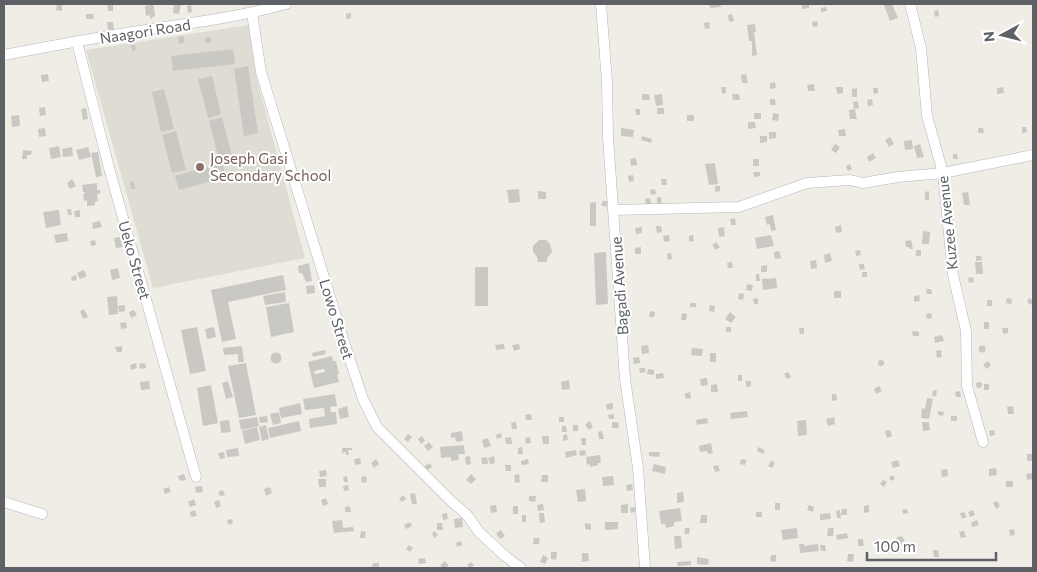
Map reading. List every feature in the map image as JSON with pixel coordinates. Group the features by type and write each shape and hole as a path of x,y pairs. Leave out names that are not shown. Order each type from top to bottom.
{"street":[{"name":"Naagori Road","path":"4,55 131,32 199,23 241,9 252,13 286,4"},
{"name":"Bagadi Avenue","path":"600,4 607,82 608,137 625,379 638,468 645,568"},
{"name":"Kuzee Avenue","path":"910,4 921,48 927,116 943,173 952,275 966,331 967,386 983,442"},
{"name":"Lowo Street","path":"252,13 261,72 363,399 377,427 451,502 467,515 479,532 521,568"},
{"name":"Ueko Street","path":"77,42 109,168 196,477"},
{"path":"613,210 739,207 807,183 850,180 864,183 898,177 943,173 1033,155"},
{"path":"4,502 42,514"}],"shaded area":[{"name":"Joseph Gasi Secondary School","path":"249,25 256,76 305,258 153,288 86,50"}],"building":[{"path":"107,4 113,4 113,11 108,11"},
{"path":"174,4 181,4 179,14 173,13"},
{"path":"709,4 720,4 721,7 710,8"},
{"path":"802,4 809,4 809,8 802,9"},
{"path":"892,4 898,18 890,21 884,5"},
{"path":"57,5 62,5 62,11 56,10"},
{"path":"191,5 192,12 188,13 187,6"},
{"path":"145,6 154,6 155,16 150,19 150,15 146,16"},
{"path":"826,7 827,11 821,12 821,8"},
{"path":"938,10 939,16 935,17 934,11"},
{"path":"351,13 351,18 346,19 346,14"},
{"path":"86,14 93,14 94,19 86,19"},
{"path":"732,14 734,21 729,22 728,15"},
{"path":"817,21 818,26 813,27 812,22"},
{"path":"107,22 113,22 114,30 108,31"},
{"path":"709,22 710,28 705,29 704,23"},
{"path":"755,24 756,32 754,32 757,55 752,56 752,41 749,41 747,25"},
{"path":"184,36 184,43 179,44 178,37"},
{"path":"211,37 211,43 206,43 205,38"},
{"path":"131,45 135,45 136,50 132,51"},
{"path":"233,49 235,64 173,71 171,56"},
{"path":"248,66 258,133 244,136 234,69"},
{"path":"48,74 49,81 42,82 41,75"},
{"path":"746,74 748,83 742,83 741,75"},
{"path":"212,76 221,114 208,118 198,79"},
{"path":"775,82 776,88 770,89 770,83"},
{"path":"814,84 815,91 808,91 807,85"},
{"path":"721,87 726,87 726,93 722,94"},
{"path":"836,87 843,87 843,93 837,94"},
{"path":"1003,87 1004,93 997,94 997,88"},
{"path":"857,88 857,97 852,97 852,89"},
{"path":"873,88 878,88 878,93 874,94"},
{"path":"164,89 174,129 161,132 152,92"},
{"path":"642,94 649,94 650,100 642,100"},
{"path":"662,94 663,105 656,106 654,95"},
{"path":"732,94 739,94 740,100 733,100"},
{"path":"770,99 775,99 776,105 770,105"},
{"path":"872,99 873,105 868,106 867,100"},
{"path":"858,101 859,108 854,109 853,102"},
{"path":"45,107 46,115 40,116 39,108"},
{"path":"86,108 88,119 83,120 81,109"},
{"path":"657,108 664,108 664,114 657,114"},
{"path":"635,109 640,109 640,115 636,115"},
{"path":"855,109 857,119 850,119 849,110"},
{"path":"754,113 761,113 761,119 754,119"},
{"path":"773,113 779,114 778,121 772,120"},
{"path":"19,115 20,126 12,127 11,116"},
{"path":"687,115 694,115 694,121 687,121"},
{"path":"222,117 232,156 219,160 209,121"},
{"path":"748,122 755,122 756,128 748,129"},
{"path":"1022,127 1026,127 1027,132 1022,133"},
{"path":"45,128 46,136 39,137 38,129"},
{"path":"621,128 634,130 633,137 621,136"},
{"path":"978,128 983,128 984,133 978,133"},
{"path":"845,129 846,136 839,136 838,130"},
{"path":"176,131 186,170 172,173 162,135"},
{"path":"769,132 776,132 776,138 769,139"},
{"path":"642,136 652,139 651,143 641,140"},
{"path":"760,136 767,136 767,142 760,143"},
{"path":"890,137 894,144 889,147 885,140"},
{"path":"912,140 913,149 905,150 904,141"},
{"path":"835,144 840,147 836,153 831,150"},
{"path":"920,144 924,157 917,158 914,146"},
{"path":"59,146 61,157 51,159 49,148"},
{"path":"72,147 73,156 63,157 62,149"},
{"path":"88,147 91,157 79,160 76,150"},
{"path":"23,150 32,151 31,155 27,155 27,159 22,159"},
{"path":"98,152 102,176 96,177 91,153"},
{"path":"873,153 876,158 869,162 867,157"},
{"path":"953,154 957,154 958,159 953,159"},
{"path":"636,158 637,165 631,166 630,159"},
{"path":"753,159 759,159 759,166 753,166"},
{"path":"222,163 226,177 179,190 175,176"},
{"path":"715,163 718,184 709,185 705,164"},
{"path":"850,164 852,169 848,171 846,166"},
{"path":"753,172 760,172 760,176 754,177"},
{"path":"633,175 634,181 629,182 628,176"},
{"path":"72,179 76,186 70,189 67,183"},
{"path":"661,179 666,179 667,185 662,185"},
{"path":"134,181 135,189 131,189 130,182"},
{"path":"97,183 97,190 100,190 100,194 97,194 98,201 95,202 95,205 87,206 87,200 84,201 83,194 85,192 83,192 82,185"},
{"path":"715,186 720,186 720,191 715,192"},
{"path":"519,189 520,202 509,203 507,190"},
{"path":"655,189 656,194 651,195 650,190"},
{"path":"538,191 546,192 546,199 538,199"},
{"path":"929,191 929,200 925,200 925,192"},
{"path":"968,192 970,205 964,205 962,193"},
{"path":"657,197 662,198 661,204 657,203"},
{"path":"650,198 651,204 646,205 645,199"},
{"path":"603,201 608,201 606,207 601,205"},
{"path":"596,202 596,226 590,226 590,203"},
{"path":"67,209 71,209 72,215 68,215"},
{"path":"59,210 61,225 46,228 43,212"},
{"path":"80,210 80,217 75,217 74,211"},
{"path":"773,215 776,230 771,231 770,224 767,225 765,217"},
{"path":"735,218 736,225 731,225 730,219"},
{"path":"100,221 102,227 93,229 92,223"},
{"path":"841,225 842,232 836,233 835,227"},
{"path":"656,226 661,226 662,232 657,233"},
{"path":"642,227 642,233 636,234 635,228"},
{"path":"724,227 725,236 719,237 718,228"},
{"path":"923,231 930,232 929,244 922,244"},
{"path":"67,233 68,241 56,243 54,235"},
{"path":"669,235 670,241 664,242 663,236"},
{"path":"693,235 694,241 689,242 689,236"},
{"path":"771,235 774,246 757,249 755,238"},
{"path":"120,237 123,247 116,248 114,238"},
{"path":"95,240 96,245 91,246 90,241"},
{"path":"539,240 546,240 550,244 552,252 547,258 547,262 538,262 533,252 533,246"},
{"path":"911,240 913,249 906,247 905,241"},
{"path":"716,242 720,247 716,250 712,245"},
{"path":"641,247 641,254 635,254 635,248"},
{"path":"860,250 861,255 856,256 855,251"},
{"path":"916,250 921,250 921,256 916,256"},
{"path":"779,251 781,258 775,259 774,252"},
{"path":"606,252 608,304 596,305 594,253"},
{"path":"671,253 672,259 668,260 667,254"},
{"path":"830,253 832,261 825,263 824,255"},
{"path":"976,256 981,256 982,260 976,261"},
{"path":"816,260 817,268 811,269 810,261"},
{"path":"732,262 733,268 728,268 727,263"},
{"path":"975,262 982,262 983,274 976,274"},
{"path":"309,263 312,281 306,282 302,273 299,273 298,266"},
{"path":"859,264 864,264 865,269 860,270"},
{"path":"767,265 767,272 761,272 761,266"},
{"path":"475,267 488,267 488,306 475,306"},
{"path":"118,268 120,278 112,280 110,270"},
{"path":"84,270 87,276 80,279 77,273"},
{"path":"862,272 867,272 867,277 862,277"},
{"path":"756,274 759,274 760,281 756,281"},
{"path":"76,275 77,280 72,281 71,277"},
{"path":"283,275 286,290 228,302 236,339 222,342 211,290"},
{"path":"973,277 974,282 969,283 968,278"},
{"path":"776,278 777,288 763,290 762,279"},
{"path":"747,284 753,285 752,291 746,290"},
{"path":"314,285 315,293 307,294 306,286"},
{"path":"926,289 931,289 932,294 927,294"},
{"path":"834,291 841,291 841,298 834,298"},
{"path":"285,292 286,302 265,305 263,296"},
{"path":"739,293 744,294 743,300 738,299"},
{"path":"919,295 920,301 914,302 914,296"},
{"path":"117,296 118,314 109,315 107,297"},
{"path":"758,298 758,304 754,304 753,299"},
{"path":"1007,298 1012,299 1011,304 1006,303"},
{"path":"1029,298 1033,300 1031,305 1027,302"},
{"path":"987,300 992,300 992,306 987,306"},
{"path":"289,303 294,332 271,337 266,307"},
{"path":"690,303 696,303 696,307 690,307"},
{"path":"125,305 125,311 119,312 118,306"},
{"path":"710,305 715,306 714,312 709,311"},
{"path":"84,309 88,317 83,319 80,311"},
{"path":"134,310 137,315 131,318 129,312"},
{"path":"650,311 655,312 654,317 649,317"},
{"path":"730,312 736,317 731,323 725,319"},
{"path":"682,313 687,314 686,320 681,320"},
{"path":"931,313 932,318 927,319 926,314"},
{"path":"126,322 127,328 121,329 120,323"},
{"path":"984,322 989,322 989,329 984,329"},
{"path":"197,327 206,371 190,374 181,330"},
{"path":"214,327 216,337 207,339 205,329"},
{"path":"726,327 731,327 731,332 726,332"},
{"path":"799,328 804,328 804,334 800,334"},
{"path":"1002,328 1008,328 1008,333 1003,334"},
{"path":"912,331 919,332 919,336 913,336"},
{"path":"942,335 944,341 935,343 934,337"},
{"path":"504,344 505,349 496,350 495,345"},
{"path":"519,344 520,349 514,351 512,345"},
{"path":"648,345 649,353 642,354 641,346"},
{"path":"122,346 122,352 117,352 115,347"},
{"path":"242,346 244,362 238,362 238,354 224,355 223,348"},
{"path":"982,346 985,349 982,352 979,349"},
{"path":"692,348 703,349 702,356 691,355"},
{"path":"325,350 326,354 313,357 312,353"},
{"path":"941,350 942,357 937,358 936,351"},
{"path":"274,353 278,353 281,358 280,362 274,363 271,360 271,356"},
{"path":"710,353 716,353 716,362 710,362"},
{"path":"332,356 333,361 336,361 339,382 314,388 308,362","holes":["324,369 325,372 315,374 314,371"]},
{"path":"639,357 640,363 634,364 633,358"},
{"path":"881,360 884,363 881,366 878,363"},
{"path":"988,361 991,365 987,369 983,365"},
{"path":"136,363 137,368 131,370 130,365"},
{"path":"145,363 146,368 140,369 139,364"},
{"path":"246,363 256,415 239,418 228,366"},
{"path":"639,368 645,368 646,372 640,373"},
{"path":"648,369 654,370 654,375 647,374"},
{"path":"788,372 791,377 787,379 784,374"},
{"path":"663,373 664,378 656,379 656,374"},
{"path":"738,375 742,375 742,381 738,381"},
{"path":"707,378 708,385 701,386 700,379"},
{"path":"569,380 570,389 562,390 561,382"},
{"path":"149,381 150,389 141,390 140,382"},
{"path":"228,381 233,397 226,399 222,383"},
{"path":"746,381 751,381 751,386 746,387"},
{"path":"979,382 982,385 979,388 976,385"},
{"path":"717,384 718,392 711,392 711,385"},
{"path":"984,384 989,384 989,390 984,390"},
{"path":"211,385 218,423 203,426 197,388"},
{"path":"879,386 882,391 876,394 874,389"},
{"path":"933,390 937,391 936,396 932,396"},
{"path":"960,391 961,397 956,397 955,392"},
{"path":"690,392 691,398 686,399 684,394"},
{"path":"335,394 337,406 330,407 331,412 336,412 337,424 310,428 309,419 325,416 324,408 305,410 303,399"},
{"path":"832,394 836,394 837,400 832,401"},
{"path":"927,398 933,399 929,419 921,418 922,408 925,409"},
{"path":"300,403 302,414 281,418 279,408"},
{"path":"613,403 613,409 607,410 606,404"},
{"path":"347,406 349,417 340,419 338,409"},
{"path":"1013,406 1014,414 1008,414 1007,407"},
{"path":"747,411 748,417 731,419 730,413"},
{"path":"938,411 944,412 943,416 938,415"},
{"path":"279,412 281,423 273,425 270,414"},
{"path":"531,414 532,420 526,420 525,415"},
{"path":"614,414 614,419 609,419 608,415"},
{"path":"267,416 268,422 260,423 259,417"},
{"path":"951,416 957,416 957,421 951,421"},
{"path":"257,417 259,426 241,430 239,420"},
{"path":"559,417 564,417 564,422 559,422"},
{"path":"834,417 835,424 828,426 826,419"},
{"path":"707,418 708,423 697,425 696,420"},
{"path":"229,420 231,432 221,433 220,421"},
{"path":"806,420 807,435 798,436 797,421"},
{"path":"299,421 301,431 270,438 268,428"},
{"path":"590,421 593,427 589,430 585,425"},
{"path":"516,422 517,429 512,429 511,423"},
{"path":"612,422 618,422 619,428 612,428"},
{"path":"922,422 929,422 930,430 923,431"},
{"path":"266,425 269,439 262,441 259,427"},
{"path":"573,425 578,425 578,431 573,431"},
{"path":"562,426 566,426 567,432 562,432"},
{"path":"257,427 260,440 245,444 242,431"},
{"path":"890,430 892,436 887,438 885,431"},
{"path":"994,430 995,435 990,436 989,431"},
{"path":"462,431 463,441 456,442 455,437 451,438 451,433"},
{"path":"602,431 604,439 599,439 598,432"},
{"path":"501,433 502,437 497,439 496,435"},
{"path":"408,434 412,437 408,442 404,439"},
{"path":"567,434 568,440 563,441 563,435"},
{"path":"422,436 425,441 421,444 418,439"},
{"path":"542,436 549,436 549,444 543,444"},
{"path":"511,437 512,444 506,444 505,438"},
{"path":"530,437 531,443 526,444 525,438"},
{"path":"488,438 491,446 484,448 482,440"},
{"path":"581,438 586,438 586,445 582,445"},
{"path":"429,442 433,447 428,451 424,446"},
{"path":"711,443 713,453 708,454 707,451 700,452 699,446"},
{"path":"464,445 465,454 458,454 459,460 451,461 451,457 441,458 440,447"},
{"path":"522,447 523,454 518,454 518,448"},
{"path":"758,447 765,450 763,454 757,451"},
{"path":"238,448 239,456 227,457 226,450"},
{"path":"342,448 352,448 352,450 348,450 349,455 346,455 346,452 342,453"},
{"path":"576,450 577,455 566,458 565,452"},
{"path":"585,450 586,455 580,456 579,451"},
{"path":"224,452 225,458 220,459 218,453"},
{"path":"649,452 660,452 659,457 649,456"},
{"path":"1027,454 1032,454 1032,461 1027,461"},
{"path":"600,455 601,463 590,467 590,464 587,465 586,457"},
{"path":"470,456 471,464 466,465 465,457"},
{"path":"494,456 495,463 490,464 488,458"},
{"path":"487,457 488,464 482,464 481,458"},
{"path":"360,458 361,464 355,465 354,459"},
{"path":"376,459 379,464 374,468 371,463"},
{"path":"528,459 529,464 521,465 521,461"},
{"path":"741,459 747,460 745,465 740,464"},
{"path":"771,460 775,463 772,468 768,466"},
{"path":"898,460 900,466 893,468 891,462"},
{"path":"430,463 432,467 426,471 423,467"},
{"path":"654,464 666,467 665,474 652,471"},
{"path":"505,465 511,465 511,471 506,471"},
{"path":"718,465 720,471 715,472 713,466"},
{"path":"996,468 997,475 989,476 989,469"},
{"path":"947,469 948,476 942,477 941,470"},
{"path":"326,470 327,476 320,477 319,471"},
{"path":"1032,473 1033,479 1027,480 1026,474"},
{"path":"184,474 186,480 180,481 178,476"},
{"path":"471,474 476,479 471,484 466,480"},
{"path":"519,474 520,482 515,483 514,475"},
{"path":"542,475 548,475 548,482 541,482"},
{"path":"892,475 895,478 892,481 889,478"},
{"path":"347,476 348,482 344,482 343,477"},
{"path":"366,476 367,482 362,483 361,477"},
{"path":"613,476 614,485 603,486 602,477"},
{"path":"318,479 326,479 326,487 319,487"},
{"path":"883,480 887,482 884,487 880,484"},
{"path":"1006,481 1013,481 1013,487 1006,487"},
{"path":"632,484 633,490 627,491 626,485"},
{"path":"348,485 349,490 344,491 343,486"},
{"path":"202,486 203,492 196,493 195,487"},
{"path":"169,487 171,492 165,494 163,489"},
{"path":"270,487 272,493 266,496 264,489"},
{"path":"585,489 586,501 578,502 576,490"},
{"path":"223,490 225,495 220,496 218,492"},
{"path":"683,492 684,502 677,503 677,493"},
{"path":"415,493 417,504 412,504 410,494"},
{"path":"403,495 406,499 402,502 399,499"},
{"path":"529,496 536,496 535,502 529,501"},
{"path":"326,498 328,504 323,506 321,500"},
{"path":"194,499 196,505 190,507 188,502"},
{"path":"219,500 221,506 216,508 214,502"},
{"path":"997,501 1000,506 996,509 993,503"},
{"path":"775,503 780,503 780,510 775,510"},
{"path":"543,504 544,510 538,511 537,505"},
{"path":"628,504 628,513 621,513 621,505"},
{"path":"496,505 497,512 491,513 490,506"},
{"path":"809,505 814,507 813,512 807,510"},
{"path":"869,505 869,512 864,513 864,506"},
{"path":"350,506 351,512 345,512 345,507"},
{"path":"513,506 518,506 518,514 513,514"},
{"path":"635,507 635,512 631,513 630,508"},
{"path":"680,508 682,521 674,522 674,526 666,528 665,524 661,524 659,511"},
{"path":"842,509 847,509 847,515 841,515"},
{"path":"907,509 908,513 903,514 902,510"},
{"path":"195,510 197,516 191,517 190,512"},
{"path":"840,510 841,518 837,518 836,511"},
{"path":"973,510 975,515 970,517 968,512"},
{"path":"756,512 762,512 762,517 756,517"},
{"path":"964,512 967,517 962,519 960,513"},
{"path":"447,513 448,519 443,520 442,514"},
{"path":"539,513 544,513 545,522 540,523"},
{"path":"830,513 831,519 820,520 820,514"},
{"path":"522,515 526,515 526,522 522,522"},
{"path":"701,515 707,515 707,523 700,523"},
{"path":"462,518 463,527 455,528 454,519"},
{"path":"232,519 233,523 229,525 227,520"},
{"path":"342,520 343,528 353,527 354,531 334,533 332,521"},
{"path":"977,520 979,525 972,527 971,523"},
{"path":"410,522 412,526 406,529 404,525"},
{"path":"605,522 618,522 618,529 605,530"},
{"path":"437,523 442,523 443,530 437,530"},
{"path":"585,523 591,524 591,530 585,529"},
{"path":"685,528 690,528 689,534 684,534"},
{"path":"797,528 798,538 783,540 781,530"},
{"path":"828,528 834,528 833,536 827,536"},
{"path":"1014,529 1015,535 1010,536 1009,530"},
{"path":"501,530 505,536 500,539 496,533"},
{"path":"361,531 366,532 365,538 360,538"},
{"path":"435,531 438,535 434,538 432,533"},
{"path":"964,531 966,537 961,538 959,532"},
{"path":"847,533 848,538 837,540 836,535"},
{"path":"674,536 681,536 682,548 675,549"},
{"path":"900,536 905,541 900,546 895,541"},
{"path":"534,538 540,538 539,544 533,544"},
{"path":"858,539 863,539 864,546 858,546"},
{"path":"461,541 462,545 457,547 456,543"},
{"path":"799,544 804,544 804,546 818,544 819,551 800,553"},
{"path":"409,545 413,548 410,552 406,549"},
{"path":"820,545 825,545 826,551 821,551"},
{"path":"933,550 938,550 939,557 934,557"},
{"path":"551,552 557,552 556,560 551,559"},
{"path":"582,553 588,553 589,561 582,562"},
{"path":"848,554 854,554 853,562 847,561"},
{"path":"543,555 548,558 545,564 540,562"},
{"path":"771,555 776,555 776,562 770,561"},
{"path":"697,557 709,559 708,565 697,564"},
{"path":"425,558 426,563 419,564 418,559"},
{"path":"445,561 449,566 443,568 440,565"},
{"path":"691,561 691,565 678,566 677,562"},
{"path":"471,562 474,565 470,568 467,565"},
{"path":"373,563 379,563 379,568 372,568"}],"place":[{"name":"Joseph Gasi Secondary School","path":"200,167"}]}
